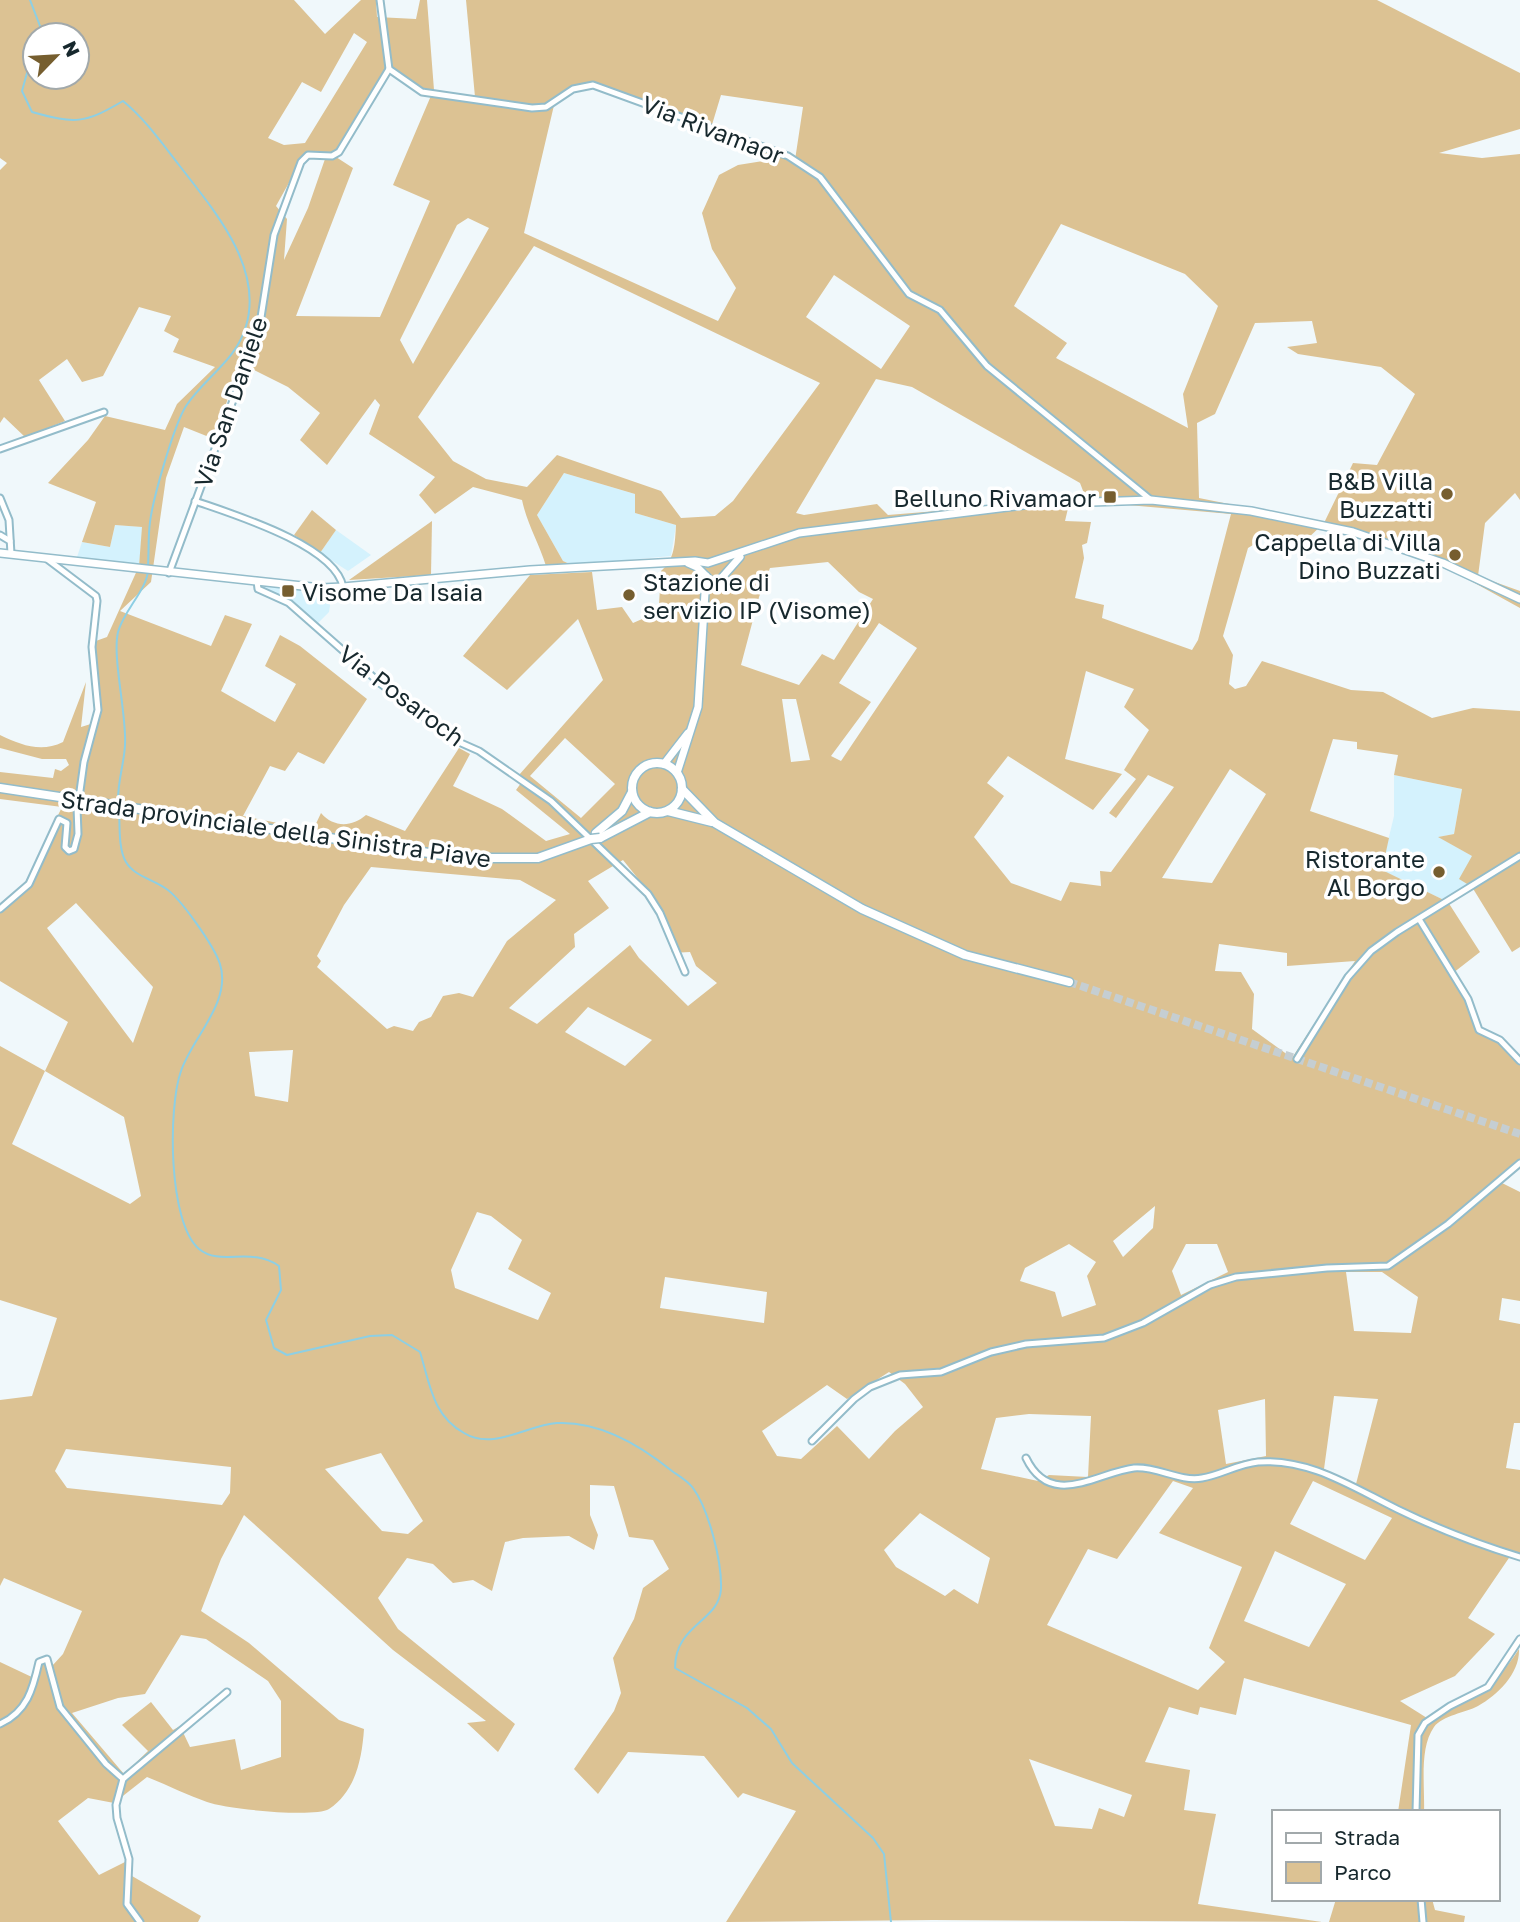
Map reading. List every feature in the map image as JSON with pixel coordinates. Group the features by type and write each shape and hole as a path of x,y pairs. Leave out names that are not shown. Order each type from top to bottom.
{"main road":[{"path":"592,837 622,811 640,769 656,763 664,764 677,773 682,789 715,823 786,867 913,934 965,955 1069,982"},
{"name":"Strada provinciale della Sinistra Piave","path":"0,788 484,860 538,858 592,837"},
{"path":"668,811 678,803 682,789"},
{"path":"632,792 639,806 650,812"},
{"path":"592,837 650,812 668,811 715,823"}],"street":[{"path":"380,0 388,69"},
{"name":"Via Rivamaor","path":"388,69 422,92 532,108 546,107 573,89 593,85 788,156 820,177 909,294 940,310 987,366 1151,500"},
{"name":"Via San Daniele","path":"169,573 259,330 274,235 300,162 308,155 332,156 339,152 388,69"},
{"path":"0,449 104,412"},
{"path":"0,498 9,520 11,554"},
{"path":"0,553 169,573 343,587 530,570 684,561 708,563 744,554 772,540 799,533 1032,504 1151,500 1251,511 1353,532 1443,563 1520,598"},
{"path":"195,501 252,520 290,537 335,570 342,578 343,587"},
{"path":"0,536 10,541"},
{"path":"705,605 726,571 744,554"},
{"path":"46,558 96,596 97,601 92,647 98,710 83,762 79,791"},
{"path":"684,561 718,582"},
{"path":"719,561 726,571"},
{"path":"677,773 693,727 701,690 705,575 708,563"},
{"name":"Via Posaroch","path":"257,581 258,589 289,603 381,684 452,739 479,751 551,801 592,837"},
{"path":"664,764 693,727"},
{"path":"0,909 29,884 59,818 66,823 65,848 69,851 74,849 77,807"},
{"path":"592,837 642,886 655,903 685,972"},
{"path":"1297,1059 1356,967 1380,944 1520,856"},
{"path":"1419,919 1468,999 1479,1030 1500,1040 1520,1061"},
{"path":"812,1441 854,1399 870,1387 900,1375 941,1372 991,1352 1026,1344 1071,1343 1104,1338 1143,1323 1210,1285 1236,1277 1327,1268 1388,1266 1458,1216 1520,1163"},
{"path":"1026,1458 1031,1469 1045,1479 1068,1486 1089,1483 1130,1468 1203,1478 1256,1462 1287,1461 1328,1474 1480,1545 1520,1557"},
{"path":"1416,1810 1417,1746 1425,1723 1488,1686 1520,1639"},
{"path":"0,1724 22,1708 31,1692 39,1662 47,1659 60,1707 106,1764 123,1779"},
{"path":"140,1922 131,1914 127,1904 129,1859 117,1818 117,1798 123,1779 227,1692"},
{"path":"1421,1901 1423,1922"}],"shaded area":[{"path":"564,473 635,494 635,513 676,525 671,556 572,565 563,561 537,515"},
{"path":"115,525 143,527 139,566 76,560 82,542 110,547"},
{"path":"336,530 371,555 348,571 320,553"},
{"path":"260,585 332,593 329,612 316,625 290,603 260,588"},
{"path":"1394,775 1462,789 1454,834 1439,837 1472,856 1472,887 1448,902 1381,870 1394,816"}],"green space":[{"path":"0,0 294,0 325,34 361,0 376,0 377,17 416,19 420,0 427,0 434,90 475,97 466,0 1377,0 1520,73 1520,129 1439,153 1482,158 1520,154 1520,500 1515,493 1485,523 1478,576 1520,591 1520,608 1471,581 1477,577 1324,523 1305,541 1268,536 1248,548 1223,636 1233,655 1229,684 1235,689 1246,686 1262,661 1351,690 1383,692 1432,718 1473,708 1520,711 1520,947 1512,952 1472,887 1459,879 1472,856 1438,837 1454,834 1462,789 1394,775 1398,755 1357,749 1357,742 1333,739 1310,811 1389,838 1382,870 1448,902 1480,952 1453,973 1481,1028 1520,1059 1520,1159 1500,1182 1520,1192 1520,1301 1502,1298 1499,1320 1520,1324 1520,1423 1514,1423 1506,1468 1520,1470 1520,1555 1513,1552 1468,1618 1495,1634 1455,1676 1400,1701 1427,1718 1479,1693 1509,1664 1519,1649 1516,1666 1500,1689 1486,1701 1443,1720 1434,1727 1426,1745 1424,1810 1398,1810 1411,1725 1244,1678 1236,1715 1200,1707 1198,1715 1169,1707 1145,1762 1190,1770 1184,1810 1216,1814 1198,1904 1322,1922 726,1922 796,1811 743,1793 738,1798 704,1756 628,1752 598,1794 574,1769 614,1711 621,1693 613,1658 634,1619 643,1588 669,1569 653,1540 629,1537 614,1486 590,1485 590,1515 598,1535 594,1550 569,1536 523,1538 505,1542 492,1591 473,1580 453,1583 433,1564 407,1558 378,1598 398,1629 515,1724 498,1752 467,1723 486,1721 393,1650 244,1515 221,1559 201,1611 249,1643 339,1720 364,1729 356,1773 346,1793 329,1809 320,1812 269,1812 217,1805 147,1777 114,1803 88,1798 58,1821 99,1875 131,1859 132,1876 201,1916 198,1922 0,1922 0,1662 36,1679 38,1665 45,1659 52,1666 63,1654 82,1611 4,1578 0,1586 0,1400 32,1396 57,1318 0,1300 0,1046 45,1071 68,1022 0,981 0,906 24,885 62,807 0,799 0,772 53,778 55,769 61,771 69,765 66,759 42,759 0,748 0,735 23,745 39,747 63,742 86,682 81,727 94,723 98,710 93,642 107,637 139,566 142,527 115,525 110,547 82,542 96,502 48,483 88,440 105,416 165,430 177,404 215,367 173,352 179,339 164,331 171,316 139,307 103,376 82,382 67,359 39,380 65,421 25,437 4,417 0,423 0,170 7,163 0,158","holes":["354,33 367,42 305,143 284,145 268,138 302,82 321,92","386,70 417,91 433,91 393,185 430,201 380,317 296,316 353,168 336,157","586,85 711,128 721,95 803,107 795,160 765,147 763,161 738,165 719,175 702,213 712,249 736,288 718,321 524,233 555,101","305,154 325,159 308,208 284,260 287,219 276,206","468,218 489,228 413,364 400,340 457,225","1061,224 1185,274 1218,306 1183,394 1188,428 1056,358 1067,343 1014,306","534,246 820,383 733,501 715,516 681,518 661,491 557,455 527,487 486,479 453,461 418,417","834,275 910,326 881,369 806,317","1312,321 1317,343 1287,347 1298,354 1381,367 1415,394 1377,465 1353,463 1324,523 1199,498 1197,423 1215,414 1255,323","240,363 288,387 320,413 300,440 327,465 375,399 380,405 369,434 435,477 419,495 435,514 473,487 522,500 546,566 572,565 563,561 537,515 564,473 635,494 635,513 676,525 672,556 661,571 659,605 649,616 633,623 622,607 597,610 592,572 530,575 463,656 507,690 578,619 603,680 519,775 524,779 516,790 570,834 546,841 502,809 453,786 470,754 459,748 405,831 366,815 355,822 343,824 332,821 321,813 313,830 243,816 270,766 285,771 298,752 324,764 367,699 300,646 280,635 265,666 296,684 275,722 221,691 252,624 225,615 211,646 120,611 151,582 166,478 184,427 214,439","876,379 912,387 1080,483 1085,496 1070,500 888,515 877,504 804,515 796,513","1070,500 1231,514 1198,640 1192,650 1102,618 1104,605 1075,598 1084,558 1082,545 1087,543 1091,522 1065,521","828,562 859,592 873,599 834,660 822,654 799,685 741,665 759,597 770,568","879,623 917,648 841,761 831,756 871,702 839,683","1086,671 1134,689 1124,707 1149,730 1124,770 1136,779 1109,813 1116,818 1148,775 1174,787 1111,872 1100,871 1101,886 1070,882 1061,901 1011,883 974,837 1004,796 987,783 1008,756 1093,810 1122,774 1065,759","782,699 796,699 810,760 791,762","565,738 615,784 581,818 530,776","1230,769 1266,794 1212,883 1162,878","623,860 654,903 672,953 690,952 696,966 717,983 688,1006 639,958 630,945 537,1024 509,1008 575,947 574,934 609,908 588,881","371,867 520,880 556,900 507,941 473,997 459,993 443,996 431,1017 419,1022 413,1031 394,1026 387,1029 317,967 321,961 317,956 344,905","76,903 153,987 133,1043 47,928","1219,944 1287,953 1287,966 1355,961 1292,1058 1252,1029 1254,994 1241,972 1215,971","588,1007 652,1040 625,1066 565,1032","293,1050 288,1102 255,1096 249,1052","45,1071 124,1117 141,1196 130,1204 12,1144","1155,1206 1153,1228 1123,1257 1113,1241","477,1212 491,1216 522,1240 508,1269 551,1293 538,1320 455,1288 451,1270","1069,1244 1096,1262 1087,1276 1096,1305 1062,1317 1055,1292 1020,1281 1025,1268","1186,1244 1217,1244 1228,1272 1181,1295 1172,1271","1346,1272 1382,1272 1418,1297 1411,1333 1354,1331","665,1277 767,1292 764,1323 660,1308","889,1372 905,1384 923,1407 895,1431 869,1459 837,1426 801,1459 777,1456 762,1431 827,1385 847,1399","1334,1396 1378,1399 1356,1484 1324,1469","1265,1399 1266,1456 1226,1464 1218,1410","1029,1414 1091,1416 1088,1477 1049,1475 1038,1481 981,1469 996,1418","66,1449 231,1467 230,1493 222,1505 67,1488 55,1471","381,1453 423,1521 408,1534 382,1531 325,1469","1173,1481 1193,1488 1159,1533 1242,1567 1209,1648 1225,1662 1198,1690 1047,1625 1088,1549 1117,1559","1313,1481 1392,1518 1365,1560 1290,1524","920,1513 990,1558 978,1604 954,1589 945,1596 896,1567 884,1550","1275,1551 1346,1584 1309,1647 1244,1621","181,1635 206,1639 268,1681 281,1701 281,1757 241,1770 235,1739 190,1747 180,1726 173,1730 151,1702 122,1725 148,1751 124,1774 72,1713 118,1698 145,1694","1029,1759 1132,1795 1124,1817 1099,1808 1092,1829 1055,1826"]},
{"path":"312,510 336,530 320,553 294,535"},
{"path":"432,521 431,575 349,580"},
{"path":"1335,1901 1433,1901 1435,1910 1465,1916 1464,1922 1329,1922"}],"waterway":[{"path":"30,0 38,21"},
{"path":"22,91 32,112 69,120 88,118 123,101 153,131 206,200 232,239 248,282 250,304 241,338 228,359 186,406 176,429 152,511 148,565"},
{"path":"118,804 125,733 117,656 118,632 144,585 148,570"},
{"path":"119,809 123,857 129,867 165,888 179,901 204,934 220,964 221,992 216,1006 186,1058 174,1110 176,1191 189,1235 199,1249 208,1254 257,1257 279,1266 281,1290 266,1320 274,1348 287,1355 370,1336 392,1335 420,1352 439,1408 453,1426 464,1433 487,1439 510,1436 557,1423 589,1426 619,1436 689,1483 699,1498 709,1523 719,1565 721,1589 713,1609 682,1642 675,1668 747,1708 771,1729 792,1763 873,1838 884,1854 891,1922"}],"tunnel":[{"path":"1069,982 1520,1134"}],"place":[{"name":"B&B Villa Buzzatti","path":"1447,494"},
{"name":"Belluno Rivamaor","path":"1110,497"},
{"name":"Cappella di Villa Dino Buzzati","path":"1455,555"},
{"name":"Visome Da Isaia","path":"288,591"},
{"name":"Stazione di servizio IP (Visome)","path":"629,595"},
{"name":"Ristorante Al Borgo","path":"1439,872"}]}
